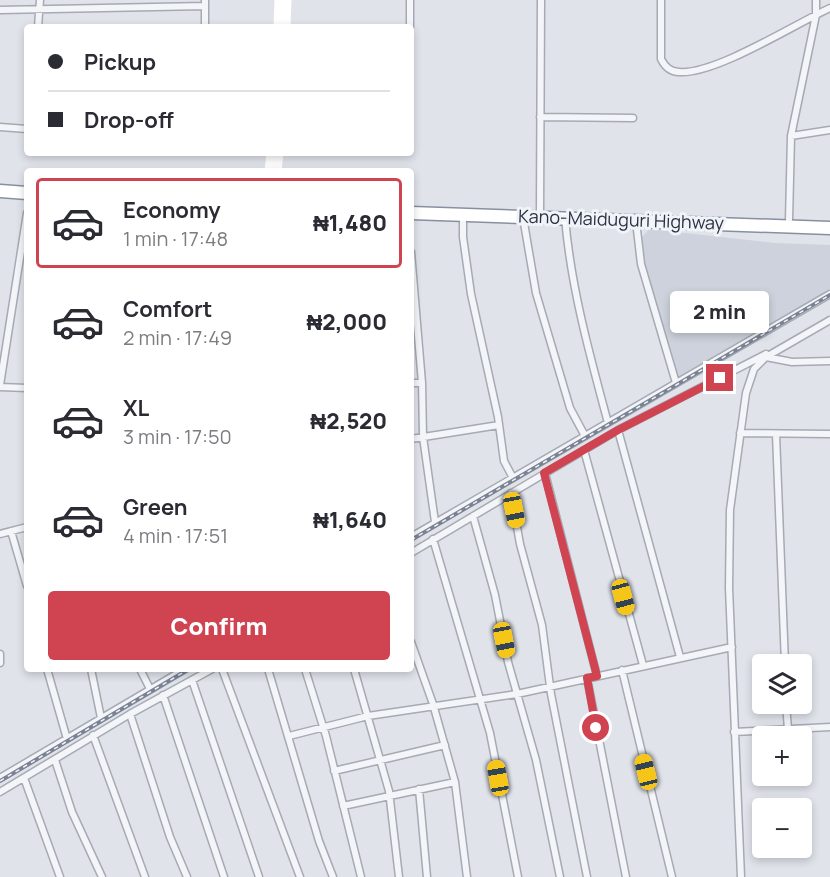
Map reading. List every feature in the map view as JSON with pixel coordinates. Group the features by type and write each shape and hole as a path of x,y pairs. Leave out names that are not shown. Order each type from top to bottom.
{"highway":[{"path":"0,191 24,193"},
{"path":"0,198 24,199"},
{"name":"Kano-Maiduguri Highway","path":"414,207 463,214 830,228"},
{"name":"Kano-Maiduguri Highway","path":"414,213 540,212 830,222"}],"street":[{"path":"38,24 40,0"},
{"path":"278,24 279,0"},
{"path":"286,24 287,0"},
{"path":"410,0 410,24"},
{"path":"540,0 540,212"},
{"path":"661,0 661,59 665,66 680,72 694,71 739,54 830,8"},
{"path":"789,220 791,136 816,15 816,0"},
{"path":"0,10 205,3 205,24"},
{"path":"540,117 633,118"},
{"path":"0,127 24,129"},
{"path":"791,136 830,129"},
{"path":"463,214 463,237 471,294 499,425 504,461 513,478"},
{"path":"523,216 536,293 570,408 585,436"},
{"path":"565,218 568,251 580,313 608,423"},
{"path":"636,220 641,264 676,383"},
{"path":"24,232 0,386 24,388"},
{"path":"414,288 422,383 423,437 435,522"},
{"path":"414,535 830,294"},
{"path":"414,551 618,430 830,320"},
{"path":"741,877 734,732 730,510 749,382 754,369 782,346"},
{"path":"766,357 792,362 830,361"},
{"path":"414,383 422,383"},
{"path":"414,438 499,425"},
{"path":"618,430 680,657"},
{"path":"740,433 830,434"},
{"path":"776,434 785,654"},
{"path":"584,450 643,665"},
{"path":"544,473 597,676"},
{"path":"511,493 520,544 542,625 550,686 587,877"},
{"path":"473,516 495,595 516,694 536,760 560,877"},
{"path":"0,534 24,529"},
{"path":"11,531 24,576"},
{"path":"433,539 481,699 518,877"},
{"path":"289,736 322,725 433,704 516,694 732,647"},
{"path":"414,650 433,704 455,782 467,877"},
{"path":"0,654 0,663"},
{"path":"622,670 672,877"},
{"path":"48,672 67,739"},
{"path":"92,672 101,718"},
{"path":"142,672 150,689"},
{"path":"0,778 179,672"},
{"path":"0,792 93,735 207,672"},
{"path":"223,672 300,877"},
{"path":"269,672 319,841 333,877"},
{"path":"306,672 361,877"},
{"path":"355,672 390,795 399,877"},
{"path":"587,678 626,877"},
{"path":"192,680 259,877"},
{"path":"164,695 224,877"},
{"path":"130,714 170,837 187,877"},
{"path":"812,728 830,727"},
{"path":"734,732 752,731"},
{"path":"93,735 145,877"},
{"path":"334,771 445,745"},
{"path":"55,760 72,812 102,877"},
{"path":"24,778 60,877"},
{"path":"343,806 455,782"},
{"path":"419,789 427,877"}],"shaded area":[{"path":"649,229 775,243 830,245 830,289 676,383 638,242"}],"railway":[{"path":"414,538 830,295"},
{"path":"0,781 184,672"}],"route":[{"path":"596,728 587,678 597,676 560,524 544,473 618,430 720,378"}]}
